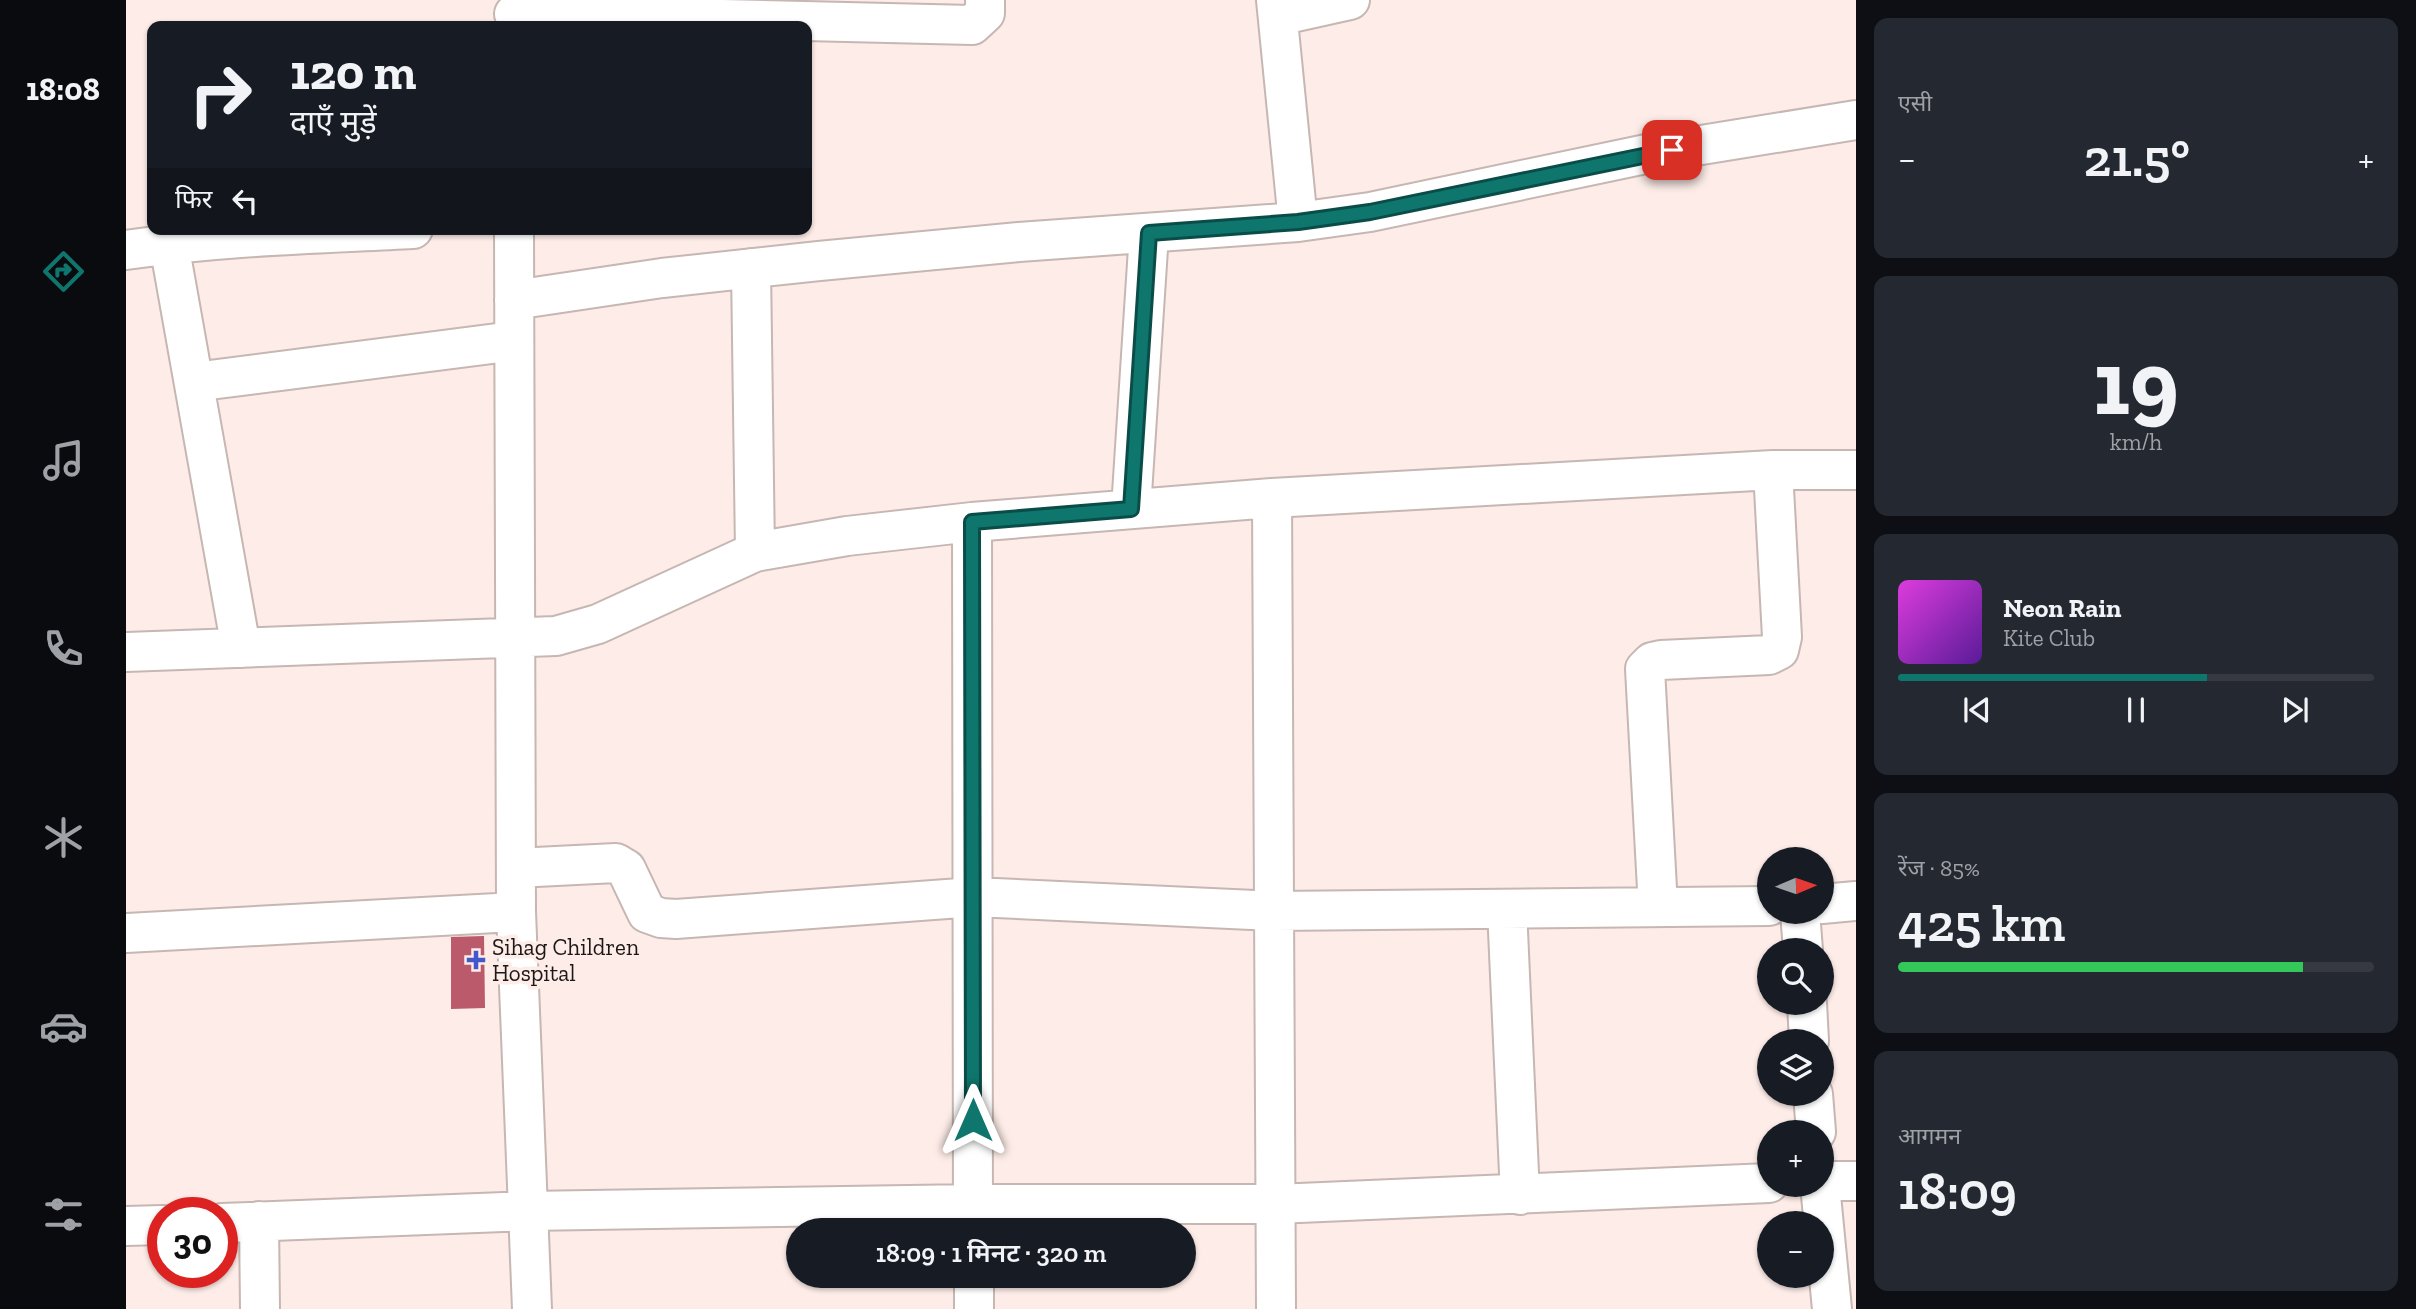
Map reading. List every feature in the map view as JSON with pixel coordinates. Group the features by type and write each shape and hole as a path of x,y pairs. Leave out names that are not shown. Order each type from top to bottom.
{"street":[{"path":"812,23 972,25 985,13 985,0"},
{"path":"1298,222 1277,8 1350,0"},
{"path":"514,13 669,21"},
{"path":"514,300 751,268 1018,242 1298,222 1370,212 1646,154 1856,120"},
{"path":"1131,509 1149,233"},
{"path":"126,250 169,244 315,235"},
{"path":"514,235 516,912 532,1309"},
{"path":"169,244 241,648"},
{"path":"751,268 755,552"},
{"path":"194,382 514,341"},
{"path":"126,652 556,636 598,624 755,552 847,536 972,522 1272,498 1773,470 1856,470"},
{"path":"1658,907 1645,669 1652,662 1661,660 1769,656 1779,650 1782,637 1773,470"},
{"path":"1272,498 1276,1309"},
{"path":"972,522 973,1217"},
{"path":"516,868 616,863 626,869 647,914 677,919 974,897 1275,911 1757,906"},
{"path":"1834,903 1856,901"},
{"path":"1507,909 1520,1195"},
{"path":"126,933 516,912"},
{"path":"1834,1182 1856,1181"},
{"path":"260,1309 241,1222 527,1211 973,1217 1757,1184"},
{"path":"1822,1197 1832,1309"},
{"path":"126,1226 147,1225"},
{"path":"974,1288 974,1309"}],"building":[{"path":"484,936 485,1008 451,1009 451,937"}],"place":[{"name":"Sihag Children Hospital","path":"476,960"}],"route":[{"path":"973,1120 972,522 1131,509 1149,233 1298,222 1370,212 1672,150"}]}
